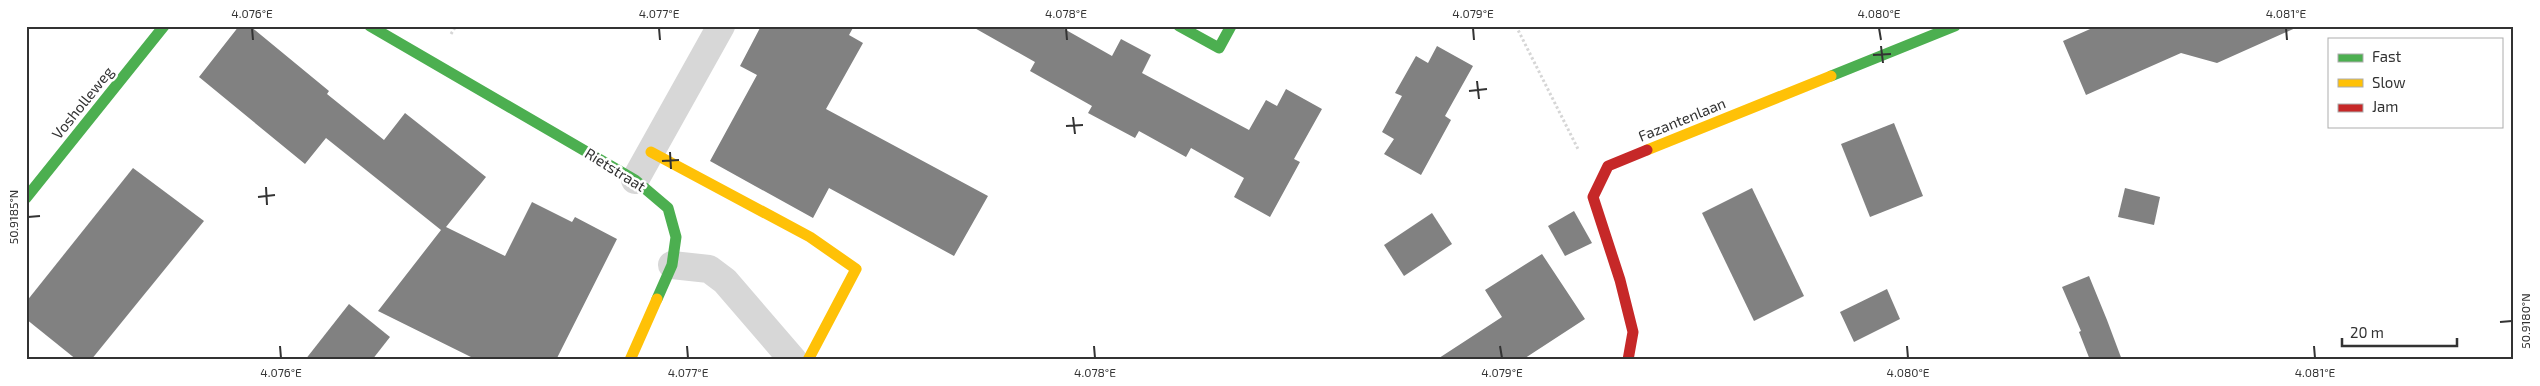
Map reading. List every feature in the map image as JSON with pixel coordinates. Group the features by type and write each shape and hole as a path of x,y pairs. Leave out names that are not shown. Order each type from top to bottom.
{"street":[{"name":"Vosholleweg","path":"26,198 164,26"},
{"name":"Rietstraat","path":"370,26 635,180 668,208 676,238 672,265 630,360"},
{"path":"635,180 721,26"},
{"path":"1178,26 1219,48 1231,26"},
{"name":"Fazantenlaan","path":"1628,360 1633,332 1593,197 1608,166 1955,26"},
{"path":"650,152 810,237 856,269 808,360"},
{"path":"672,265 709,269 725,281 793,360"}],"path":[{"path":"1516,26 1598,188"}],"building":[{"path":"239,26 250,26 329,91 327,94 384,140 405,113 486,177 446,227 505,256 532,202 572,222 575,217 617,239 556,360 477,360 378,311 441,230 326,138 305,164 199,77"},
{"path":"761,26 854,26 849,35 863,43 826,109 988,196 954,256 829,188 813,218 710,161 757,75 740,66"},
{"path":"971,26 1059,26 1112,56 1121,39 1151,55 1142,73 1249,130 1266,100 1277,106 1286,89 1322,109 1294,159 1300,162 1270,217 1234,197 1244,178 1191,148 1186,157 1139,131 1135,138 1088,113 1092,106 1030,71 1035,62"},
{"path":"2097,26 2300,26 2217,63 2181,53 2086,95 2063,41"},
{"path":"1437,46 1473,66 1445,116 1451,120 1421,175 1384,154 1394,139 1382,132 1402,96 1395,93 1416,56 1428,63"},
{"path":"1894,123 1923,196 1870,217 1841,144"},
{"path":"133,168 204,221 91,360 77,360 26,319 26,302"},
{"path":"1752,188 1804,296 1754,321 1702,213"},
{"path":"2125,188 2160,197 2154,225 2118,217"},
{"path":"1574,211 1592,243 1565,256 1548,226"},
{"path":"1432,213 1452,244 1404,276 1384,245"},
{"path":"1542,254 1585,319 1522,360 1436,360 1502,317 1485,290"},
{"path":"2089,276 2122,360 2090,360 2079,332 2081,331 2062,287"},
{"path":"1887,289 1900,319 1854,342 1840,312"},
{"path":"349,304 390,337 372,360 305,360"}],"traffic: fast":[{"path":"26,198 164,26"},
{"path":"370,26 635,180 668,208 676,237 672,265 657,299"},
{"path":"1179,26 1219,48 1231,26"},
{"path":"1831,76 1955,26"}],"traffic: slow":[{"path":"1647,150 1831,76"},
{"path":"651,152 810,237 856,269 808,360"},
{"path":"630,360 657,299"}],"traffic: jam":[{"path":"1628,360 1633,332 1620,280 1593,197 1608,166 1647,150"}]}
